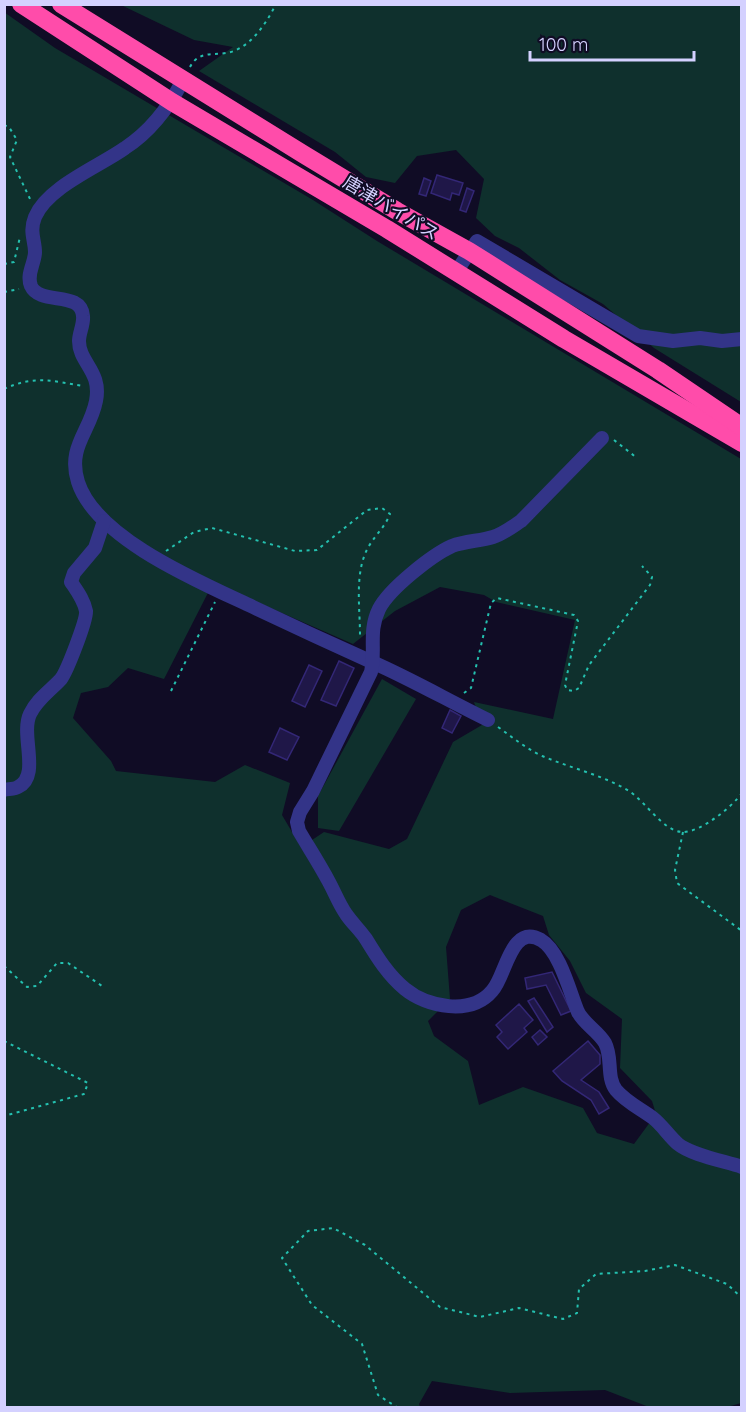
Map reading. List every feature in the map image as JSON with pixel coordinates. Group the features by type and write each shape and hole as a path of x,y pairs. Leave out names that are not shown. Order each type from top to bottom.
{"highway":[{"name":"唐津バイパス","path":"21,4 172,102 741,443"},
{"name":"唐津バイパス","path":"61,4 397,211 469,251 658,370 741,427"}],"street":[{"path":"183,80 172,102 156,122 127,147 68,182 44,204 35,217 31,236 35,252 30,269 31,286 36,292 75,302 81,308 84,317 79,340 80,350 95,377 98,389 96,404 79,440 74,465 78,483 89,505 104,521 155,558 220,592 373,657 488,720"},
{"path":"456,272 477,241 638,336 673,341 700,338 722,341 741,339"},
{"path":"602,438 521,521 494,537 454,545 426,561 385,600 379,609 373,627 371,672 297,822 299,831 346,915 363,935 389,974 406,990 438,1005 454,1006 478,1002 491,993 498,983 515,944 524,938 532,937 542,941 549,948 564,973 579,1015 606,1044 611,1079 616,1090 654,1119 679,1145 741,1167"},
{"path":"4,790 18,788 30,771 26,733 29,716 38,701 67,669 87,613 84,602 71,582 74,573 95,548 104,521"}],"path":[{"path":"183,80 193,61 199,56 222,55 240,48 267,22 276,4"},
{"path":"4,125 9,127 17,140 10,157 33,206"},
{"path":"4,292 31,286"},
{"path":"4,389 15,384 42,379 98,389"},
{"path":"602,438 613,439 637,458"},
{"path":"155,558 194,532 212,528 295,550 317,550 367,510 382,508 390,514 386,525 369,546 360,571 360,637 373,657"},
{"path":"464,693 471,688 491,603 497,598 574,615 578,621 565,685 567,690 574,691 579,688 589,665 651,585 652,577 642,566"},
{"path":"171,691 220,592"},
{"path":"488,720 519,744 540,755 624,788 638,796 664,824 674,830 683,832 693,830 724,813 741,793"},
{"path":"683,832 675,870 677,883 741,931"},
{"path":"4,966 27,987 37,986 57,963 68,963 105,988"},
{"path":"4,1041 88,1083 84,1094 4,1116"},
{"path":"398,1407 378,1395 362,1344 312,1305 282,1258 308,1231 333,1228 365,1245 440,1306 480,1317 519,1308 563,1319 578,1313 579,1289 596,1274 645,1271 675,1265 727,1284 741,1298"}],"green space":[{"path":"121,5 741,5 741,402 654,348 603,304 560,280 519,248 495,236 476,218 484,179 456,150 417,156 395,183 366,177 335,152 199,71 233,47 194,40"},
{"path":"4,12 55,48 313,200 377,241 741,459 741,1403 724,1408 649,1407 605,1390 510,1393 432,1381 419,1404 420,1407 5,1407","holes":["213,583 353,644 395,611 440,587 484,595 496,602 575,620 553,719 474,702 482,725 453,742 407,839 389,849 324,832 312,840 341,915 282,815 290,783 245,765 215,782 116,771 111,761 73,718 81,693 108,687 128,668 164,679","490,895 543,916 549,935 570,961 586,993 622,1019 620,1068 652,1101 656,1114 634,1144 597,1133 583,1108 523,1087 479,1105 468,1061 434,1036 428,1021 450,999 446,947 461,910"]},
{"path":"382,679 416,699 339,831 318,828 318,796"}],"building":[{"path":"437,175 463,183 459,195 452,193 450,200 431,193"},
{"path":"424,178 431,181 426,196 419,194"},
{"path":"467,188 474,191 466,212 460,210"},
{"path":"339,661 354,668 336,706 321,700"},
{"path":"309,665 322,671 305,707 292,701"},
{"path":"450,710 461,716 452,733 442,728"},
{"path":"280,728 299,737 287,760 269,752"},
{"path":"552,972 571,1011 561,1015 546,985 527,989 525,978"},
{"path":"534,998 553,1027 547,1032 528,1001"},
{"path":"519,1004 533,1020 524,1028 527,1032 508,1049 497,1037 502,1032 496,1025"},
{"path":"540,1030 547,1037 538,1045 532,1037"},
{"path":"588,1041 600,1055 600,1064 581,1080 599,1092 609,1108 599,1114 591,1100 562,1081 553,1071"}]}
